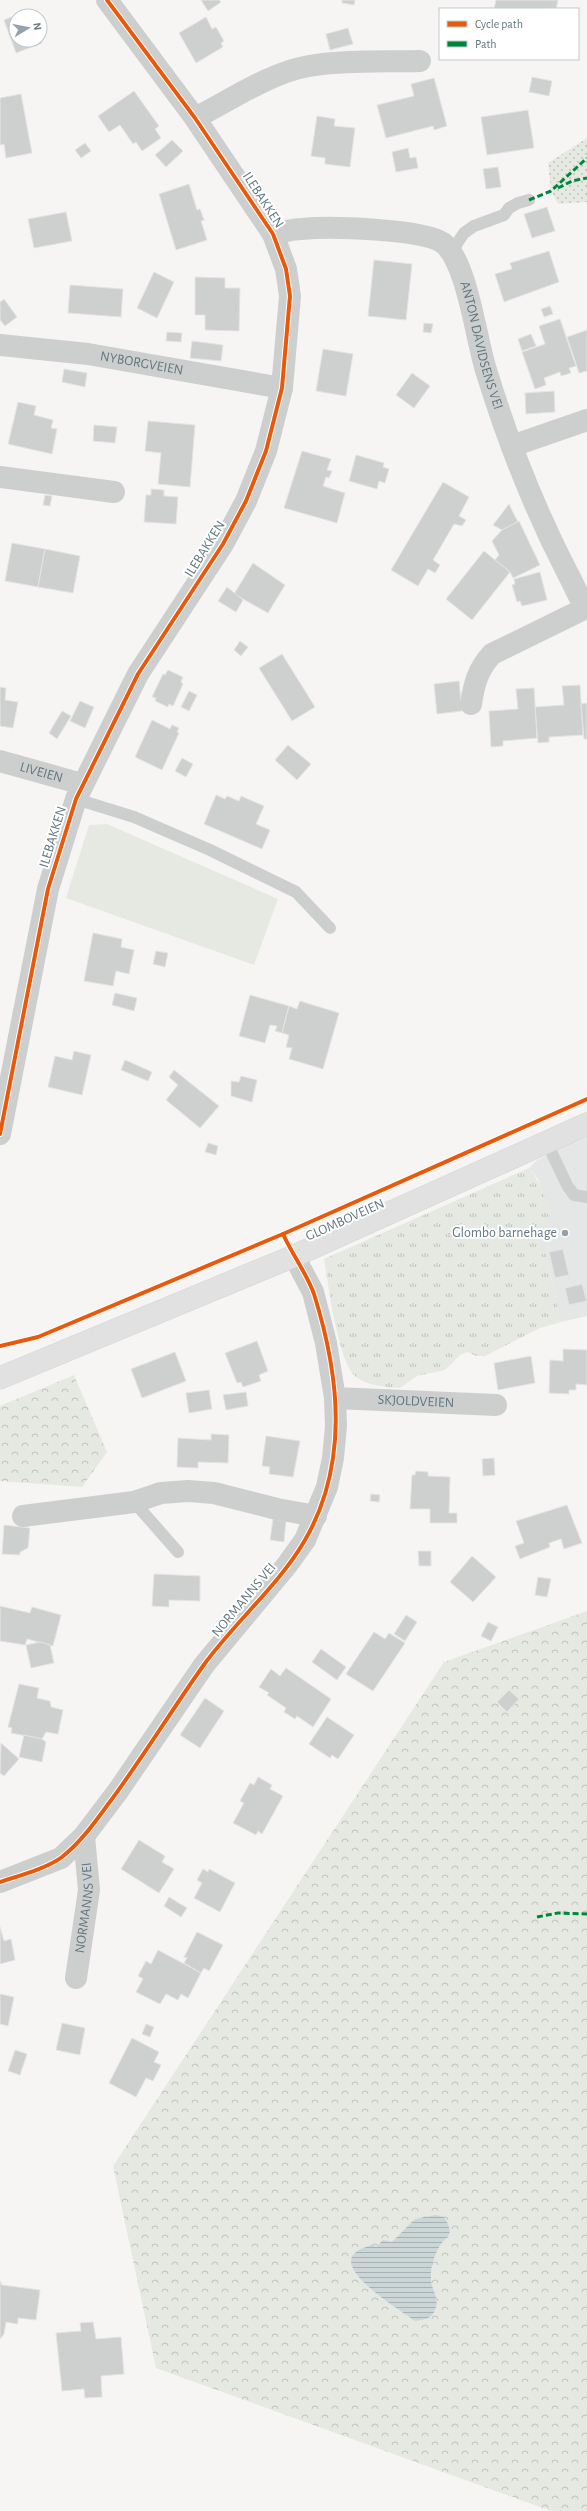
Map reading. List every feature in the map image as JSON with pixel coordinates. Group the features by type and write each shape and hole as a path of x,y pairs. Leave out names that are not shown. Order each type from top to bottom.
{"main road":[{"name":"GLOMBOVEIEN","path":"0,1378 294,1256 546,1141 587,1124"}],"street":[{"name":"ILEBAKKEN","path":"0,1134 48,889 79,792 138,674 223,544 246,501 266,451 282,388 290,296 286,269 273,234 195,118 107,0"},
{"path":"195,118 276,77 308,66 340,63 420,61"},
{"path":"273,234 302,228 329,228 408,233 442,242 452,251"},
{"name":"ANTON DAVIDSENS VEI","path":"452,251 465,285 486,369 512,446 559,556 586,608 492,654 483,664 476,679 470,704"},
{"name":"NYBORGVEIEN","path":"0,345 88,354 282,388"},
{"path":"512,446 587,420"},
{"path":"0,477 114,492"},
{"name":"LIVEIEN","path":"0,761 79,792"},
{"name":"NORMANNS VEI","path":"0,1882 61,1858 84,1836 118,1791 204,1665 287,1565 305,1540 327,1487 333,1458 336,1426 335,1398 326,1343 313,1292 294,1256"},
{"name":"SKJOLDVEIEN","path":"335,1398 496,1405"},
{"path":"23,1516 134,1502 161,1493 188,1491 214,1493 277,1509 316,1516"},
{"name":"NORMANNS VEI","path":"76,1978 89,1890 84,1836"}],"lane":[{"path":"452,251 464,233 504,215 509,208 529,200"},
{"path":"79,792 210,850 296,892 330,928"},
{"path":"546,1141 567,1185 574,1195 587,1197"},
{"path":"134,1502 178,1552"}],"shaded area":[{"name":"Glombo barnehage","path":"587,1137 587,1316 561,1322 546,1254 539,1251 537,1244 548,1213 538,1179 529,1168 536,1161 568,1144"},
{"path":"436,2215 444,2217 449,2230 449,2235 442,2243 434,2257 432,2266 431,2280 437,2303 431,2316 426,2319 415,2321 372,2290 353,2269 351,2260 356,2252 373,2244 376,2247 383,2240 392,2242 415,2219"}],"green space":[{"path":"587,138 587,202 558,204 551,191 548,163"},
{"path":"107,824 278,899 254,965 66,898 89,825"},
{"path":"529,1168 545,1196 547,1205 548,1221 539,1242 539,1251 546,1254 561,1322 540,1328 485,1356 476,1356 467,1352 460,1355 445,1370 417,1376 400,1388 371,1384 356,1377 350,1369 344,1356 339,1340 324,1259"},
{"path":"74,1375 107,1452 82,1487 0,1481 0,1406"},
{"path":"587,1611 587,2511 551,2511 156,2368 113,2166 444,1662"}],"building":[{"path":"201,0 219,0 221,2 208,11"},
{"path":"342,0 355,0 354,5 342,3"},
{"path":"496,0 558,0 556,8 494,8"},
{"path":"206,17 212,29 216,27 224,41 221,43 223,47 196,63 179,33"},
{"path":"8,18 8,31 4,20"},
{"path":"348,28 353,44 330,50 326,34"},
{"path":"14,48 29,48 16,53"},
{"path":"532,77 552,81 549,96 529,92"},
{"path":"434,78 447,126 434,130 433,126 386,138 377,105 414,96 411,84"},
{"path":"134,91 159,126 155,129 161,138 142,151 136,142 133,144 120,125 109,132 98,116"},
{"path":"21,94 32,153 6,158 4,144 0,145 0,98"},
{"path":"528,110 534,148 487,155 481,117"},
{"path":"317,116 335,119 334,126 355,128 350,167 325,164 325,158 311,156"},
{"path":"172,140 183,151 166,167 155,155"},
{"path":"85,143 91,151 81,158 75,150"},
{"path":"408,148 410,158 416,157 418,168 396,172 392,152"},
{"path":"498,167 501,187 486,189 483,169"},
{"path":"189,184 197,210 200,209 204,220 201,221 207,240 176,250 159,194"},
{"path":"547,207 555,231 532,238 524,214"},
{"path":"66,212 72,241 34,248 28,219"},
{"path":"549,251 559,282 504,302 495,274 512,269 510,263"},
{"path":"374,260 412,264 406,320 368,316"},
{"path":"154,272 174,282 157,318 137,308"},
{"path":"195,277 225,278 225,288 240,288 239,331 205,330 205,315 195,315"},
{"path":"70,285 123,289 121,317 68,313"},
{"path":"4,299 17,317 5,326 0,320 0,302"},
{"path":"550,306 553,314 544,317 541,309"},
{"path":"560,319 576,366 569,368 571,373 561,376 560,372 544,378 546,385 535,389 522,352 545,344 539,326"},
{"path":"424,323 433,324 431,333 423,332"},
{"path":"587,330 587,371 579,373 567,337"},
{"path":"167,332 182,333 181,342 166,341"},
{"path":"531,334 536,346 522,351 518,339"},
{"path":"192,341 223,345 221,361 190,358"},
{"path":"323,349 353,354 346,396 316,391"},
{"path":"64,369 87,373 85,387 62,382"},
{"path":"412,373 430,386 414,408 396,395"},
{"path":"554,391 555,412 526,414 525,393"},
{"path":"18,402 36,406 34,415 53,420 51,428 57,429 52,454 8,444"},
{"path":"148,421 195,425 190,487 158,484 161,453 145,451"},
{"path":"94,425 117,427 115,443 93,441"},
{"path":"302,451 331,459 327,470 332,471 329,478 326,477 323,486 345,493 337,523 284,508"},
{"path":"356,455 384,463 383,467 389,469 385,483 379,481 377,489 349,481"},
{"path":"443,482 469,497 459,516 466,520 462,526 454,524 433,560 440,565 435,573 428,569 418,586 391,570"},
{"path":"151,489 164,490 164,496 178,497 176,524 144,522 146,495 151,495"},
{"path":"45,495 52,496 50,506 43,505"},
{"path":"509,504 518,522 502,530 493,525"},
{"path":"519,521 540,565 513,578 510,572 495,560 499,555 492,541 502,530"},
{"path":"12,543 45,549 38,587 5,581"},
{"path":"45,549 80,556 73,593 38,587"},
{"path":"484,551 510,572 472,620 446,599"},
{"path":"253,563 285,585 268,613 234,594"},
{"path":"540,572 547,600 522,606 520,601 517,602 512,585 515,584 514,579"},
{"path":"227,587 243,600 236,612 218,601"},
{"path":"240,641 248,647 241,656 234,650"},
{"path":"282,654 315,707 292,721 259,668"},
{"path":"168,670 183,677 181,682 183,684 173,706 169,704 168,707 155,701 156,698 152,697 163,674 165,675"},
{"path":"459,681 462,711 437,714 434,684"},
{"path":"580,685 583,735 549,737 549,742 538,743 535,707 564,705 562,686"},
{"path":"0,687 6,688 5,700 18,702 13,728 0,726"},
{"path":"534,688 537,738 503,741 503,746 491,747 489,711 518,709 516,689"},
{"path":"189,691 197,695 189,711 181,707"},
{"path":"80,701 94,707 85,728 70,721"},
{"path":"587,703 587,739 584,739 581,704"},
{"path":"62,711 71,716 57,739 49,733"},
{"path":"152,720 170,729 172,725 179,728 177,732 179,733 162,770 135,757"},
{"path":"288,745 311,764 297,780 275,760"},
{"path":"182,758 193,764 186,777 175,771"},
{"path":"216,795 225,799 227,796 239,801 241,796 264,806 256,824 270,830 262,849 204,824"},
{"path":"93,933 122,939 121,947 134,950 129,974 116,971 113,986 84,981"},
{"path":"156,951 168,953 165,967 153,964"},
{"path":"115,993 137,998 134,1011 112,1005"},
{"path":"250,995 289,1006 282,1033 275,1031 277,1026 270,1025 265,1043 239,1036"},
{"path":"300,1001 339,1013 323,1069 289,1059 292,1048 286,1047 289,1035 282,1033 289,1006 297,1009"},
{"path":"74,1051 91,1055 82,1095 48,1087 55,1056 72,1060"},
{"path":"125,1060 152,1072 148,1081 121,1070"},
{"path":"174,1070 219,1106 200,1128 166,1100 178,1085 169,1077"},
{"path":"241,1076 257,1080 252,1102 231,1096 231,1081 239,1082"},
{"path":"208,1143 218,1146 216,1155 205,1152"},
{"path":"563,1249 569,1275 555,1278 549,1252"},
{"path":"582,1284 587,1301 569,1305 565,1288"},
{"path":"257,1341 268,1371 259,1375 261,1381 243,1387 241,1382 237,1383 225,1353"},
{"path":"563,1349 587,1350 587,1385 576,1384 576,1390 569,1390 569,1394 549,1393 550,1360 563,1361"},
{"path":"175,1352 186,1381 142,1398 131,1369"},
{"path":"531,1356 535,1383 498,1390 494,1363"},
{"path":"209,1390 212,1409 189,1413 186,1393"},
{"path":"246,1392 248,1406 226,1410 223,1395"},
{"path":"211,1434 229,1435 228,1463 198,1462 198,1468 177,1467 178,1438 211,1440"},
{"path":"266,1436 300,1441 293,1477 269,1474 270,1467 262,1466"},
{"path":"494,1458 495,1475 483,1476 482,1459"},
{"path":"416,1471 428,1472 428,1476 450,1477 449,1513 457,1513 457,1523 430,1523 430,1509 410,1509 412,1475 415,1475"},
{"path":"371,1494 380,1495 379,1502 370,1501"},
{"path":"567,1505 582,1543 564,1549 561,1539 549,1543 550,1547 520,1559 515,1546 524,1543 516,1521"},
{"path":"273,1519 286,1521 284,1542 270,1540"},
{"path":"4,1525 30,1528 28,1548 20,1552 20,1555 2,1554"},
{"path":"418,1551 431,1551 431,1566 419,1566"},
{"path":"472,1556 496,1577 473,1602 450,1582"},
{"path":"154,1574 200,1576 200,1601 169,1600 169,1607 152,1606"},
{"path":"538,1577 551,1579 547,1597 535,1595"},
{"path":"0,1606 30,1613 32,1607 61,1615 53,1646 27,1639 25,1645 0,1641"},
{"path":"406,1615 417,1622 405,1641 394,1634"},
{"path":"488,1622 498,1627 491,1641 481,1636"},
{"path":"374,1632 385,1639 389,1633 405,1643 373,1691 346,1674"},
{"path":"40,1642 50,1645 54,1663 31,1668 26,1645"},
{"path":"321,1649 346,1667 337,1680 312,1662"},
{"path":"286,1668 331,1699 313,1727 297,1716 295,1719 284,1712 286,1708 267,1695 269,1693 259,1687 271,1669 280,1676"},
{"path":"19,1684 39,1688 37,1698 50,1701 51,1707 63,1710 58,1734 46,1732 42,1739 11,1733 12,1728 8,1727"},
{"path":"509,1690 519,1699 507,1712 497,1702"},
{"path":"205,1698 224,1711 200,1748 180,1735"},
{"path":"327,1717 354,1735 338,1759 332,1755 330,1758 309,1744"},
{"path":"24,1735 42,1739 46,1742 42,1762 19,1757"},
{"path":"1,1743 19,1759 4,1776 0,1773"},
{"path":"258,1777 272,1785 270,1789 283,1796 262,1834 258,1831 256,1835 233,1823 244,1803 240,1801 250,1783 254,1785"},
{"path":"139,1840 165,1856 162,1862 174,1869 159,1893 121,1869"},
{"path":"203,1869 208,1872 209,1869 235,1883 220,1912 194,1898 202,1883 197,1880"},
{"path":"169,1897 187,1908 181,1917 164,1906"},
{"path":"0,1927 4,1941 11,1939 15,1960 0,1964"},
{"path":"197,1932 223,1945 209,1971 204,1968 201,1973 184,1963 187,1958 184,1957"},
{"path":"158,1950 201,1973 188,1998 181,1994 178,2000 166,1994 160,2004 136,1992 143,1979 138,1976 146,1961 151,1964"},
{"path":"0,1994 14,1997 8,2026 0,2024"},
{"path":"62,2023 85,2028 80,2055 56,2050"},
{"path":"146,2024 154,2027 150,2037 142,2034"},
{"path":"132,2038 159,2052 154,2062 161,2065 153,2081 146,2078 136,2097 109,2083"},
{"path":"15,2050 27,2054 20,2075 8,2071"},
{"path":"0,2281 2,2285 40,2290 36,2320 18,2318 18,2324 6,2322 4,2334 0,2339"},
{"path":"93,2322 96,2339 121,2337 124,2374 101,2376 102,2397 85,2398 84,2389 62,2391 56,2333 81,2331 80,2323"}],"marked path":[{"path":"529,200 551,191 587,158"},
{"path":"558,188 572,181 587,178"},
{"path":"537,1917 558,1913 587,1914"}],"cycle path":[{"path":"0,1134 48,889 76,799 138,674 223,544 246,501 266,451 282,388 290,296 286,269 273,234 195,118 107,0"},
{"path":"0,1346 38,1337 283,1234 587,1099"},
{"path":"0,1882 49,1865 62,1857 82,1838 121,1786 215,1650 270,1588 295,1556 315,1521 326,1490 333,1458 336,1417 335,1396 325,1334 314,1294 283,1234"}],"place":[{"name":"Glombo barnehage","path":"565,1233"}]}
